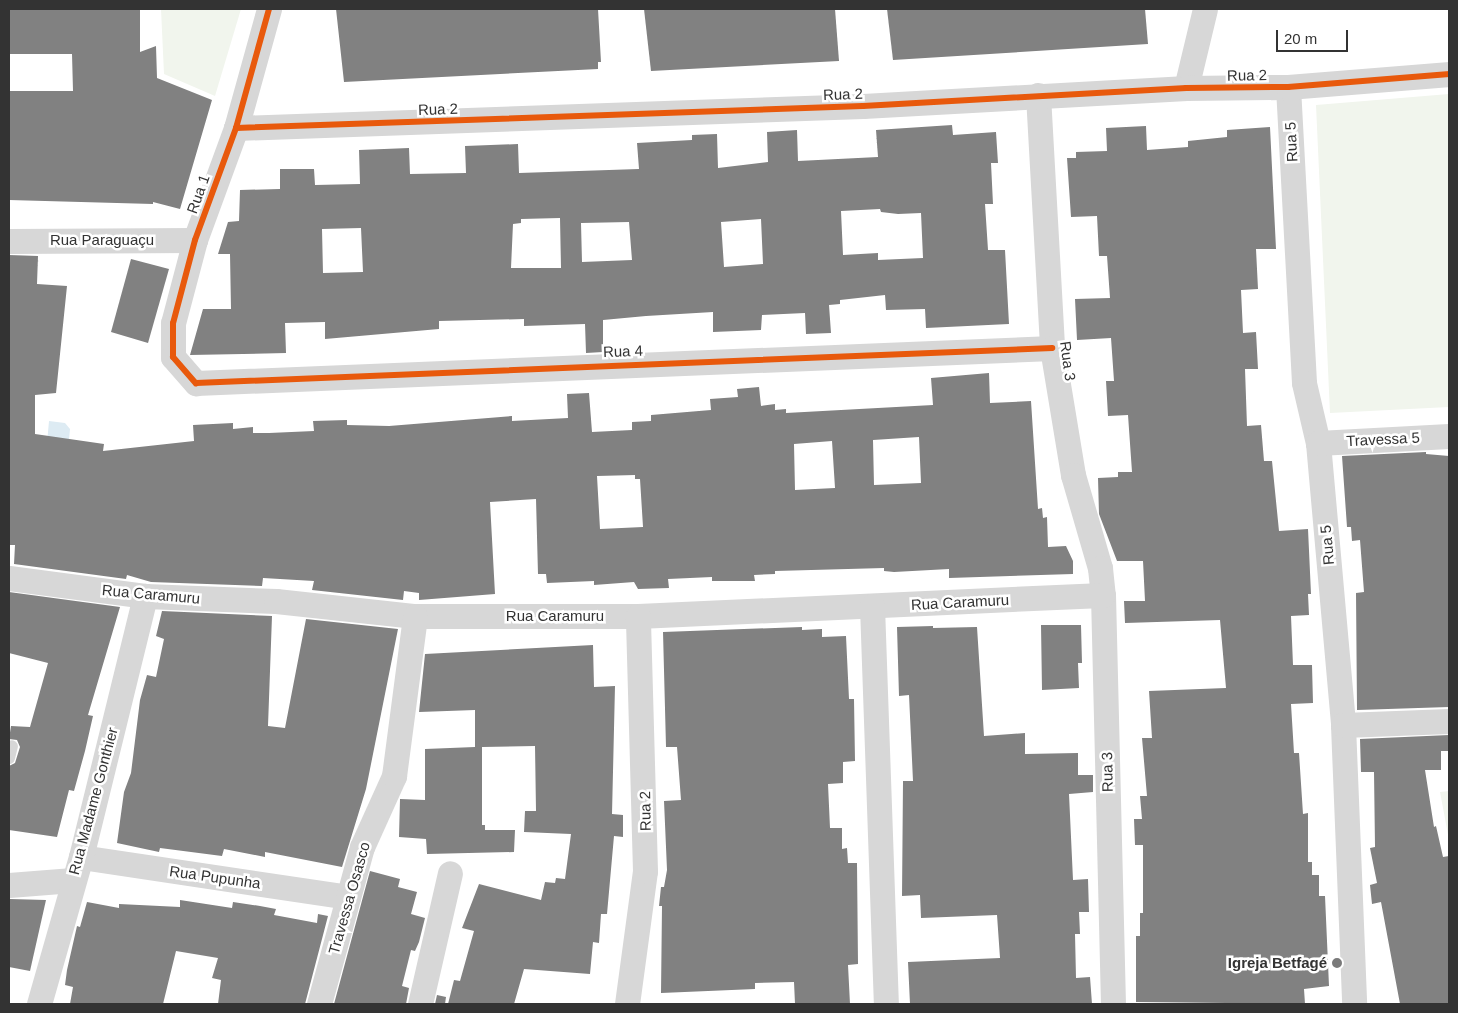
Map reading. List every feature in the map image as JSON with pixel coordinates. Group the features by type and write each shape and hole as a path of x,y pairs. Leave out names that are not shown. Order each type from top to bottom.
{"street":[{"name":"Rua 1","path":"196,383 173,357 171,342 173,323 195,240 236,128 269,9"},
{"path":"1186,88 1205,9"},
{"name":"Rua 2","path":"236,128 863,106 1186,88 1288,87 1449,74"},
{"name":"Rua 5","path":"1288,87 1304,383 1318,443 1343,724 1354,1004"},
{"name":"Rua 3","path":"1038,95 1052,348 1073,475 1100,568 1103,595 1113,1004"},
{"name":"Rua Paraguaçu","path":"9,240 195,240"},
{"name":"Rua 4","path":"196,383 1052,348"},
{"name":"Travessa 5","path":"1318,443 1449,436"},
{"name":"Rua Caramuru","path":"9,578 145,596 276,601 415,616 638,616 1103,595"},
{"name":"Rua Madame Gonthier","path":"39,1004 77,868 145,596"},
{"path":"872,606 886,1004"},
{"name":"Travessa Osasco","path":"319,1004 362,846 394,776 415,616"},
{"name":"Rua 2","path":"627,1004 645,871 638,616"},
{"path":"1343,724 1449,721"},
{"name":"Rua Pupunha","path":"12,881 77,868 348,897"},
{"path":"420,1004 450,873"}],"shaded area":[{"path":"161,9 241,9 215,96 164,74"},
{"path":"1449,94 1449,407 1330,413 1316,105"},
{"path":"49,421 65,423 70,429 69,440 45,465"},
{"path":"1449,791 1449,840 1440,792"}],"building":[{"path":"9,9 140,9 140,52 156,46 157,78 212,100 180,209 153,202 153,204 9,200 9,91 73,91 72,54 9,54"},
{"path":"336,9 598,9 601,62 598,62 598,69 344,82"},
{"path":"644,9 835,9 839,61 651,71"},
{"path":"887,9 1145,9 1148,44 893,60"},
{"path":"952,125 953,135 996,132 998,163 991,163 993,204 985,204 988,250 1005,250 1009,324 926,328 925,309 886,310 885,295 840,300 840,304 829,305 831,333 806,334 805,313 762,315 761,330 713,332 713,312 646,316 603,320 603,352 586,353 585,324 524,326 524,319 439,321 439,329 325,339 325,322 285,323 286,353 190,355 203,309 231,309 230,254 218,254 228,222 239,221 240,190 280,189 280,169 314,169 315,185 360,184 359,150 409,148 410,174 466,173 465,146 518,144 519,173 639,169 637,143 692,140 692,135 717,134 718,168 768,162 767,132 797,130 798,161 878,157 876,130","holes":["880,209 881,212 898,214 921,213 923,258 878,260 878,253 843,255 841,211","560,218 561,268 511,268 513,224 521,223 521,219","761,219 763,264 724,267 721,222","629,222 632,260 582,262 581,223","361,228 363,272 323,273 322,229"]},
{"path":"1146,126 1147,150 1188,147 1188,141 1227,137 1227,130 1270,127 1276,249 1256,249 1258,289 1241,290 1243,333 1256,332 1258,369 1245,369 1247,426 1261,425 1264,461 1272,461 1279,531 1308,529 1311,594 1308,594 1309,615 1291,616 1293,665 1312,665 1313,703 1291,704 1294,753 1299,753 1303,814 1308,813 1308,862 1312,862 1312,875 1319,875 1319,896 1325,896 1329,986 1304,989 1305,1004 1136,1002 1136,936 1140,936 1140,913 1143,913 1143,845 1135,845 1134,819 1142,819 1140,796 1147,796 1142,738 1152,738 1149,691 1226,688 1220,620 1125,623 1124,601 1145,601 1143,561 1117,561 1099,514 1098,478 1118,477 1118,472 1132,472 1128,415 1108,416 1106,381 1114,381 1111,338 1077,340 1075,299 1110,298 1107,256 1099,256 1097,216 1071,217 1067,158 1076,158 1076,152 1107,151 1106,128"},
{"path":"9,255 38,256 37,284 67,286 56,393 35,395 35,434 104,444 103,451 194,441 193,425 233,423 233,429 253,427 253,433 269,433 314,431 313,421 347,420 347,425 389,426 512,416 512,421 568,418 567,394 589,393 592,432 632,430 632,422 651,421 651,415 711,410 710,399 738,397 737,389 759,387 761,406 775,404 775,410 786,409 786,413 933,405 931,378 989,373 990,403 1031,401 1038,509 1042,508 1043,518 1047,517 1048,547 1066,546 1073,561 1073,574 949,578 949,569 894,572 884,571 884,568 775,571 775,574 754,575 755,581 712,581 712,577 668,579 669,588 638,589 634,582 594,585 594,581 547,583 546,574 538,574 536,499 490,502 495,594 419,600 419,593 404,591 403,600 312,590 314,581 263,578 262,586 151,582 127,575 126,579 14,564 15,545 9,545","holes":["919,437 921,483 874,485 873,440","832,441 835,488 795,490 794,444","635,475 635,479 640,479 643,527 600,529 597,476"]},
{"path":"131,259 169,269 148,343 111,332"},
{"path":"1426,452 1426,454 1449,456 1449,707 1357,710 1356,593 1364,592 1360,540 1352,541 1351,527 1347,527 1342,456"},
{"path":"9,592 120,607 88,715 93,716 85,751 74,791 69,790 57,837 9,830 9,766 15,763 20,747 17,740 9,739 11,726 30,727 48,663 9,653"},
{"path":"162,611 272,616 268,726 285,728 306,619 398,629 366,789 342,867 265,852 265,857 224,849 222,856 160,848 159,852 117,843 124,792 131,773 140,700 147,675 156,677 164,639 156,636"},
{"path":"1041,625 1081,625 1082,663 1078,663 1079,688 1042,690"},
{"path":"933,626 933,628 977,627 984,736 1025,733 1025,754 1078,753 1078,775 1093,775 1093,792 1069,794 1073,880 1088,879 1089,912 1079,912 1080,934 1075,934 1076,978 1090,977 1092,1004 910,1004 908,962 1000,958 997,915 921,918 920,895 902,896 903,781 913,781 909,695 899,696 897,627"},
{"path":"802,627 802,630 822,629 822,637 846,636 849,699 854,699 855,761 843,762 843,783 828,784 830,828 842,828 842,849 847,848 848,863 857,863 858,964 848,965 850,1004 795,1004 794,982 755,983 755,989 661,993 662,906 659,906 661,887 664,887 667,870 664,801 681,800 677,747 666,747 663,632"},
{"path":"593,645 594,687 615,686 612,814 623,815 623,837 614,836 607,914 601,914 599,943 593,942 590,974 524,969 514,1004 448,1004 454,980 460,981 474,931 462,928 479,884 541,900 545,882 555,883 556,878 565,879 571,834 524,832 525,811 536,811 535,746 482,747 482,825 485,825 485,830 515,830 514,852 427,854 426,839 399,837 400,799 425,800 425,749 475,747 475,710 419,712 425,654"},
{"path":"1449,735 1449,751 1441,751 1441,770 1425,770 1434,827 1436,826 1443,857 1449,856 1449,1004 1400,1004 1381,902 1372,904 1370,885 1377,883 1370,848 1375,847 1374,772 1361,772 1360,739"},
{"path":"370,871 400,879 398,887 417,892 411,914 425,918 419,942 415,951 411,950 402,986 409,988 406,1004 334,1004"},
{"path":"9,899 46,900 30,971 9,967"},
{"path":"180,900 232,908 233,902 260,906 276,909 274,915 317,923 318,914 328,916 305,1004 218,1004 221,980 212,978 218,958 176,951 163,1004 70,1004 73,987 65,985 67,970 77,926 80,927 87,902 119,908 119,904 180,907"},
{"path":"437,995 446,997 445,1004 435,1004"}],"cycle path":[{"path":"269,9 236,128 195,240 173,323 173,357 196,383 1052,348"},
{"path":"236,128 863,106 1186,88 1288,87 1449,74"}],"place":[{"name":"Igreja Betfagé","path":"1337,963"}]}
